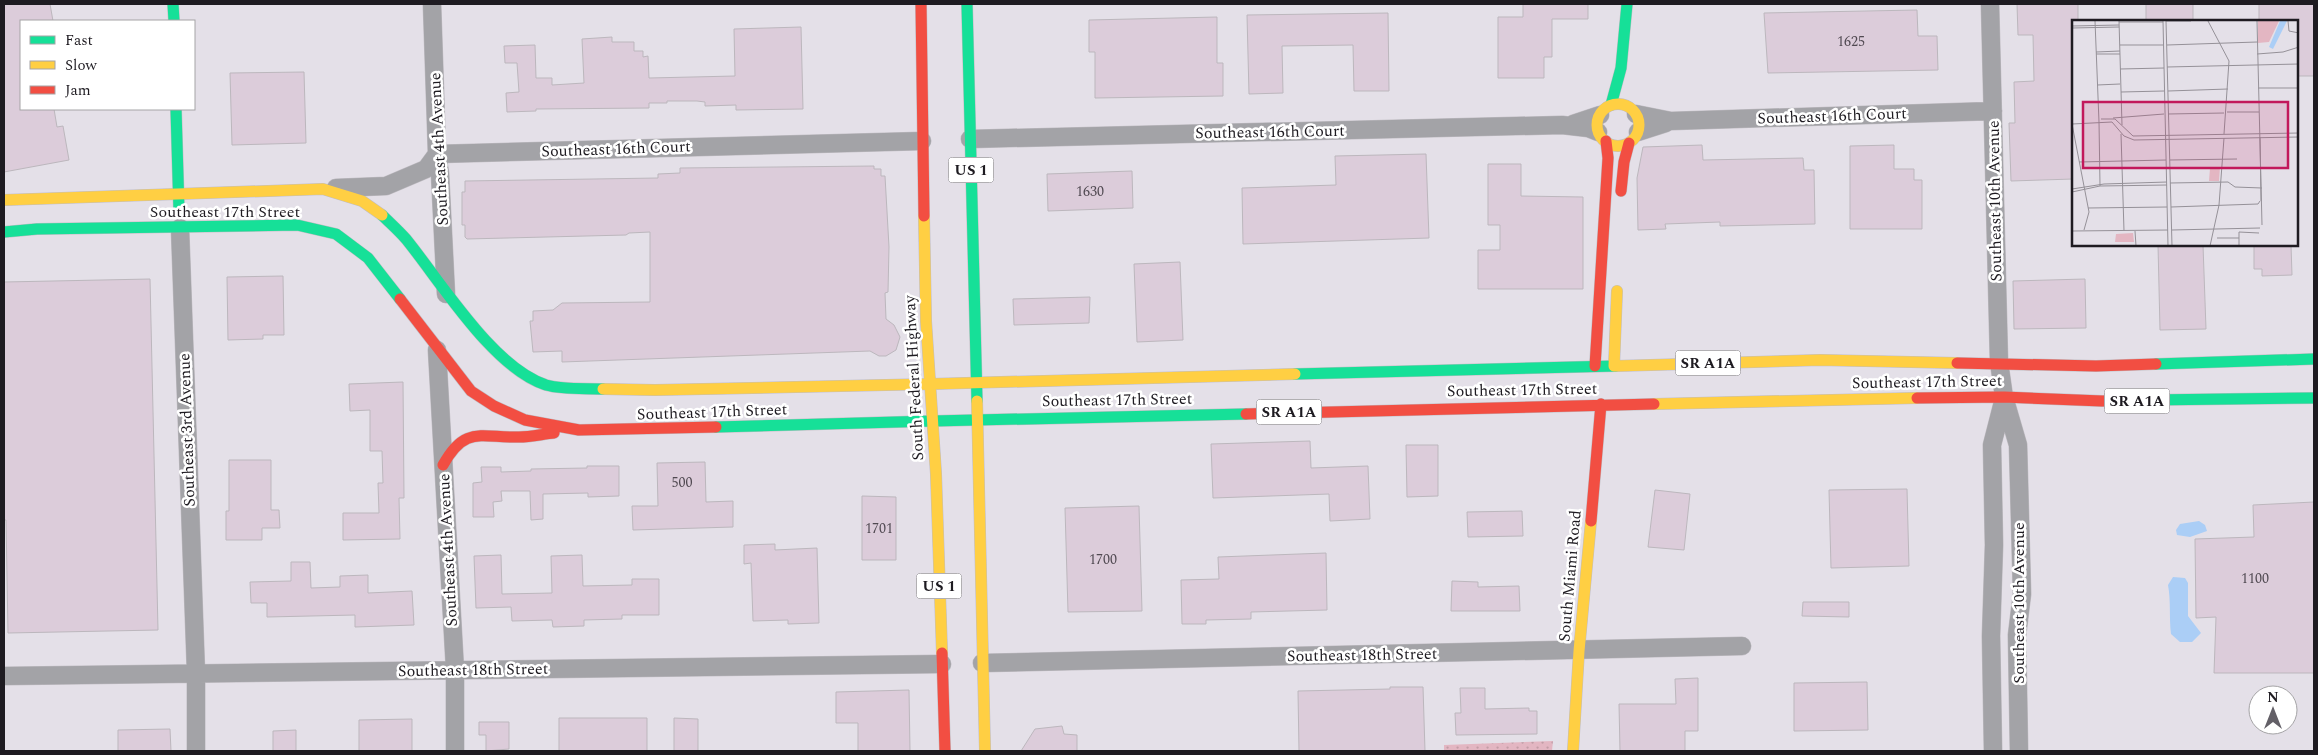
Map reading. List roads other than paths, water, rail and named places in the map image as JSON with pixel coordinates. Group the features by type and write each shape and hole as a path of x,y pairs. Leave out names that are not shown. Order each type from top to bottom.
{"main road":[{"path":"173,4 174,20"},
{"name":"South Federal Highway","path":"921,4 926,321 933,421 944,751"},
{"name":"US 1","path":"967,4 984,751"},
{"path":"1595,366 1608,158 1604,123 1621,68 1627,4"},
{"path":"1621,68 1632,110 1640,122 1624,162 1621,206"},
{"path":"1604,123 1622,104 1632,110"},
{"name":"Southeast 3rd Avenue","path":"176,110 180,228"},
{"path":"1604,123 1614,146 1633,138"},
{"name":"Southeast 17th Street","path":"4,200 323,189 362,201 379,212 405,238 446,294 501,355 521,373 547,385 587,389 712,393 931,384 1820,360 1999,362 2096,366 2314,359"},
{"name":"Southeast 17th Street","path":"4,232 37,229 296,225 336,234 368,258 437,350 471,391 494,406 525,420 579,430 712,423 933,421 1601,404 2004,397 2102,401 2314,398"},
{"path":"1614,366 1618,276"},
{"path":"1636,377 1659,364"},
{"path":"1601,404 1611,395"},
{"name":"South Miami Road","path":"1573,751 1579,651 1601,404"},
{"path":"443,465 452,449 466,438 480,435 520,437 579,430"}],"street":[{"name":"Southeast 4th Avenue","path":"432,4 437,154 440,174 446,294"},
{"name":"Southeast 10th Avenue","path":"1990,4 1999,362 2004,397 2018,445 2022,594 2017,635 2019,751"},
{"name":"Southeast 16th Court","path":"1632,110 1671,121 1993,112"},
{"name":"Southeast 16th Court","path":"1633,138 1671,121"},
{"name":"Southeast 16th Court","path":"970,139 1604,123"},
{"name":"Southeast 16th Court","path":"437,154 922,141"},
{"path":"323,189 386,186 426,169 437,154"},
{"name":"Southeast 3rd Avenue","path":"180,228 196,673 196,751"},
{"name":"Southeast 4th Avenue","path":"437,350 455,670 455,751"},
{"name":"Southeast 10th Avenue","path":"1994,751 1991,636 1994,545 1992,445 2004,397"},
{"name":"Southeast 18th Street","path":"982,663 1742,646"},
{"name":"Southeast 18th Street","path":"4,676 942,664"}],"water":[{"path":"2199,521 2205,525 2207,531 2190,537 2177,535 2176,530 2180,524"},
{"path":"2173,577 2185,578 2188,583 2188,616 2201,633 2192,642 2180,642 2171,634 2168,585"}]}
